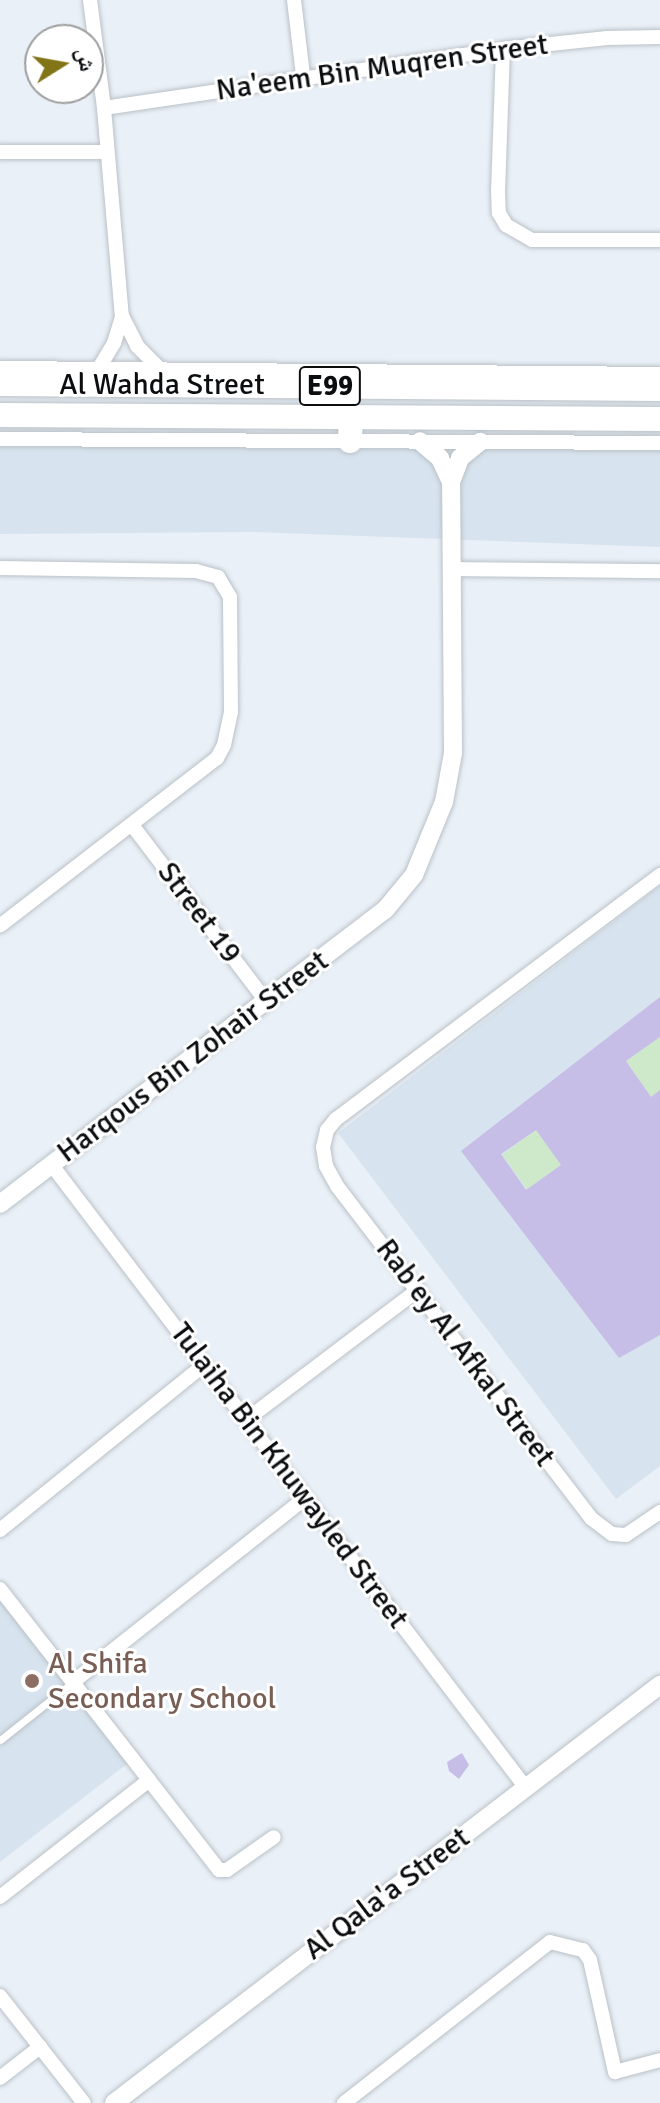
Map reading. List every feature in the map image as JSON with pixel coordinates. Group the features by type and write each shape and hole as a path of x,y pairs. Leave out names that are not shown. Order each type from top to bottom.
{"main road":[{"path":"3,379 38,369"},
{"name":"Al Wahda Street","path":"3,379 226,377 660,389"},
{"name":"Al Wahda Street","path":"0,415 350,429 660,419"}],"street":[{"path":"90,0 104,108 122,316 137,346 160,369"},
{"path":"294,0 303,76"},
{"name":"Na'eem Bin Muqren Street","path":"104,108 303,76 503,49 607,38 660,37"},
{"path":"503,49 498,190 499,213 506,225 532,240 660,240"},
{"path":"0,152 106,152"},
{"path":"99,368 114,343 122,316"},
{"path":"38,369 160,369 226,377 660,375"},
{"path":"633,388 660,375"},
{"path":"0,439 350,429 420,441 660,443"},
{"path":"420,441 440,458 451,482"},
{"path":"451,482 460,458 480,442"},
{"name":"Harqous Bin Zohair Street","path":"0,1204 385,910 414,875 444,802 453,753 451,482"},
{"path":"0,568 196,571 218,577 230,597 231,712 224,745 217,758 0,926"},
{"path":"454,569 660,571"},
{"name":"Street 19","path":"132,825 267,1002"},
{"name":"Rab'ey Al Afkal Street","path":"660,875 336,1119 327,1130 323,1147 326,1166 337,1186 592,1519 612,1534 626,1535 660,1512"},
{"name":"Tulaiha Bin Khuwayled Street","path":"51,1164 526,1788"},
{"path":"246,1420 418,1290"},
{"path":"0,1530 204,1365"},
{"path":"73,1682 305,1498"},
{"path":"0,1589 219,1870 227,1870 274,1837"},
{"name":"Al Qala'a Street","path":"114,2103 660,1685"},
{"path":"0,1897 149,1780"},
{"path":"344,2103 550,1942 583,1950 590,1960 615,2072 660,2060"},
{"path":"0,1996 84,2103"},
{"path":"0,2078 40,2047"}],"lane":[{"path":"0,1740 73,1682"}],"shaded area":[{"path":"0,432 660,436 660,547 253,532 0,534"},
{"path":"660,886 660,1466 616,1499 338,1133"},
{"name":"Al Shifa Secondary School","path":"0,1598 127,1764 0,1862"}],"green space":[{"path":"660,1037 660,1090 651,1097 626,1061"},
{"path":"536,1130 561,1165 527,1189 502,1155"}],"building":[{"path":"660,997 660,1037 626,1061 651,1097 660,1090 660,1335 619,1358 461,1151","holes":["536,1130 561,1165 526,1190 501,1154"]},
{"path":"462,1753 469,1765 459,1779 449,1771 447,1762"}],"place":[{"name":"Al Shifa Secondary School","path":"32,1681"}]}
